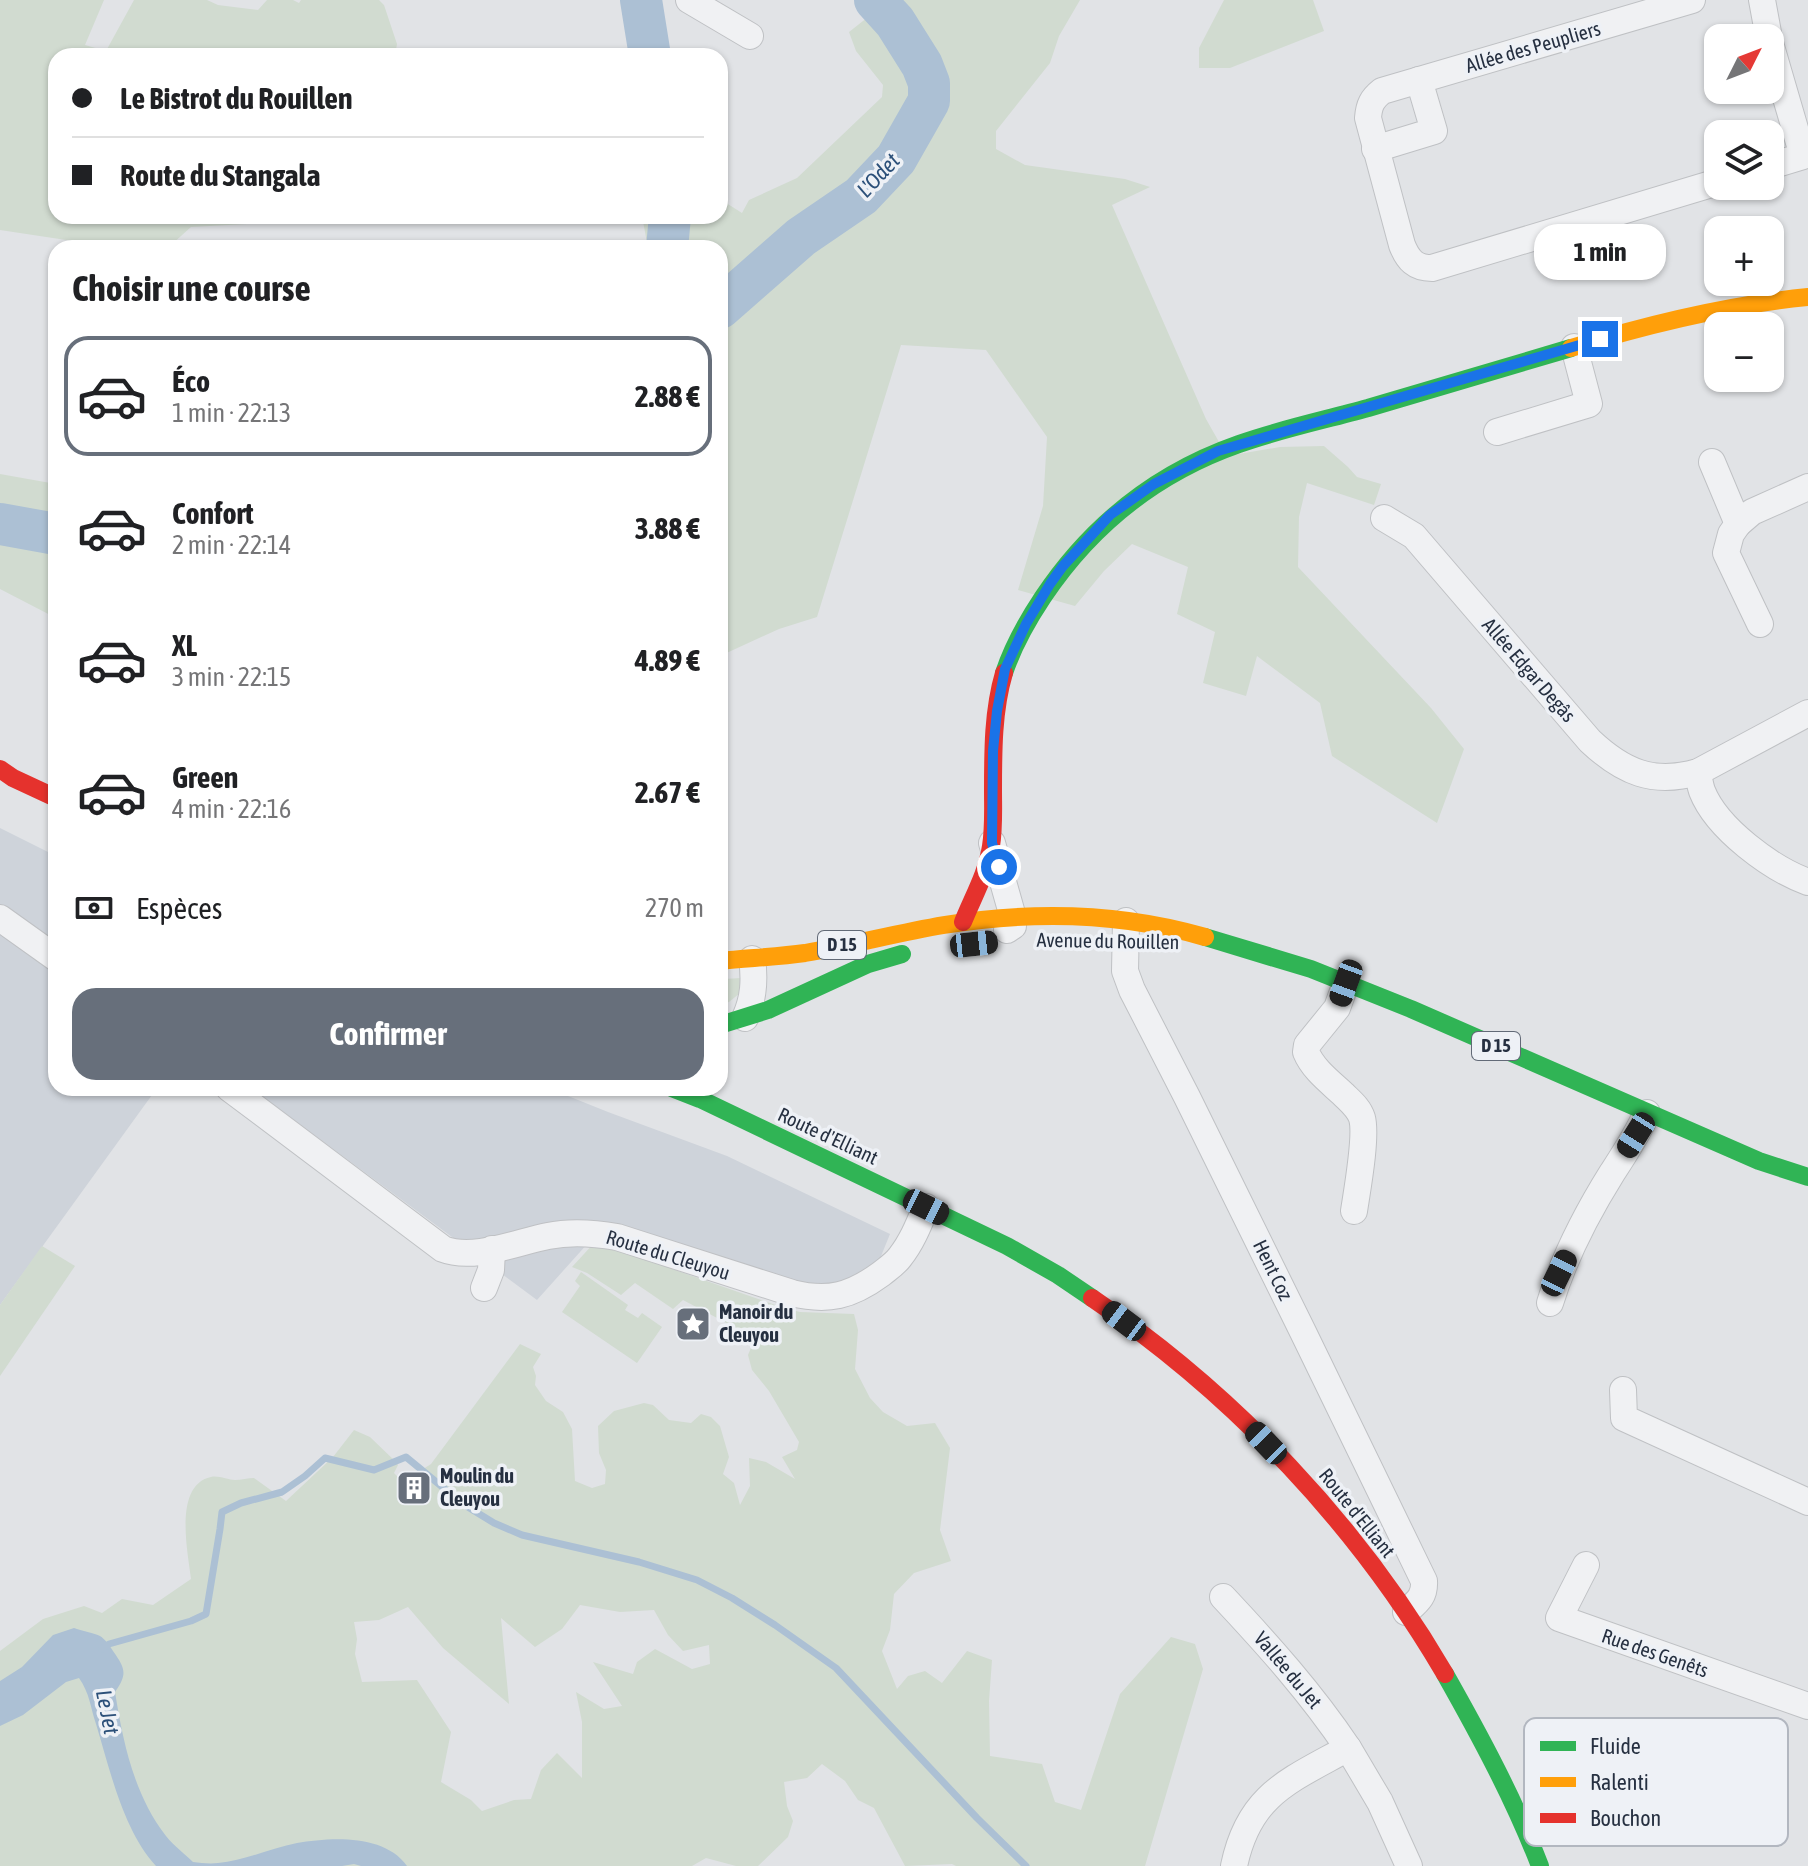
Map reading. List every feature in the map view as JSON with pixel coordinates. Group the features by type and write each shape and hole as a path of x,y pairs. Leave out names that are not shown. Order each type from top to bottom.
{"street":[{"path":"689,0 750,36"},
{"name":"Allée des Peupliers","path":"1692,0 1382,91 1374,97 1368,118 1402,245 1412,262 1421,268 1432,268 1704,186"},
{"path":"1762,0 1766,24"},
{"path":"1375,149 1434,131 1419,80"},
{"path":"1784,88 1806,156 1784,162"},
{"path":"963,922 982,881 992,843 995,733 1005,669 1026,624 1050,584 1110,515 1154,484 1218,451 1710,310 1808,297"},
{"path":"1497,432 1589,404 1574,347"},
{"path":"1712,462 1738,524"},
{"path":"1760,624 1726,553 1731,534 1752,512 1808,487"},
{"name":"Allée Edgar Degâs","path":"1384,518 1414,536 1590,741 1620,765 1646,776 1686,776 1808,713"},
{"path":"0,769 48,794"},
{"path":"1698,772 1709,804 1735,835 1773,865 1808,882"},
{"path":"992,843 1018,929"},
{"name":"Avenue du Rouillen","path":"998,942 1018,929 1063,915 1120,932 1148,923 1280,959 1346,983 1551,1069 1759,1161 1808,1177"},
{"path":"0,918 48,952"},
{"name":"Avenue du Rouillen","path":"728,960 803,953 963,922 1018,929"},
{"name":"Avenue du Rouillen","path":"733,1021 786,1002 891,956 940,941 1007,930 1013,926 1018,929"},
{"name":"Hent Coz","path":"1120,932 1125,971 1132,990 1424,1581 1421,1598 1406,1612"},
{"name":"Avenue du Rouillen","path":"891,956 920,952"},
{"path":"733,1021 753,997 752,959"},
{"path":"1346,983 1337,1008 1307,1045 1306,1052 1316,1068 1354,1104 1361,1115 1362,1141 1354,1211"},
{"name":"Route du Cleuyou","path":"240,1096 443,1249 452,1252 492,1249 571,1233 593,1233 617,1237 805,1296 833,1298 865,1285 898,1260 926,1207"},
{"name":"Route d'Elliant","path":"697,1096 1020,1253 1056,1274 1134,1329 1210,1389 1323,1503 1406,1612 1433,1652 1480,1736 1524,1829"},
{"path":"1550,1303 1559,1273 1573,1245 1647,1113"},
{"name":"Avenue du Rouillen","path":"1759,1161 1808,1197"},
{"path":"484,1288 491,1270 492,1249"},
{"path":"1623,1390 1624,1418 1808,1502"},
{"name":"Rue des Genêts","path":"1586,1565 1559,1618 1808,1706"},
{"name":"Vallée du Jet","path":"1223,1597 1306,1689 1348,1748 1380,1802 1409,1866"},
{"path":"1234,1866 1244,1831 1263,1802 1295,1777 1348,1748"},
{"name":"Route d'Elliant","path":"1531,1846 1540,1866"}],"shaded area":[{"path":"0,0 104,0 85,45 96,48 48,48 48,224 245,224 191,227 177,240 66,240 0,230"},
{"path":"134,0 207,0 218,5 258,10 267,0 293,0 299,3 301,0 379,0 384,5 396,48 108,48"},
{"path":"881,0 1080,0 1059,36 1050,63 996,131 996,149 1025,165 1125,179 1150,187 1112,205 1206,419 1227,456 1280,447 1324,446 1357,477 1381,484 1374,505 1307,483 1299,517 1298,567 1431,708 1464,749 1437,823 1332,756 1320,703 1257,656 1246,696 1203,683 1215,632 1177,614 1188,567 1132,544 1075,606 1018,590 1043,506 1047,437 986,350 901,345 817,617 779,629 728,652 728,240 646,240 644,224 728,224 728,204 742,213 749,200 797,178 882,97 883,85 856,51 849,32 877,10"},
{"path":"1224,0 1313,0 1324,31 1230,68 1199,68 1199,48"},
{"path":"0,474 48,483 48,614 0,589"},
{"path":"0,828 48,852 48,1096 151,1096 0,1305"},
{"path":"741,978 740,993 728,1002 728,979"},
{"path":"262,1096 568,1096 727,1156 890,1234 877,1266 857,1281 813,1289 606,1223 537,1300"},
{"path":"595,1242 781,1307 800,1312 854,1314 858,1330 855,1369 870,1398 883,1412 907,1426 935,1423 950,1448 940,1530 951,1561 914,1573 894,1594 890,1630 882,1651 897,1689 908,1676 925,1671 942,1683 967,1651 992,1660 990,1756 1042,1764 1055,1802 1081,1810 1120,1694 1171,1637 1195,1644 1203,1669 1145,1866 905,1866 874,1808 858,1800 845,1781 822,1764 807,1778 784,1782 787,1806 793,1821 788,1837 758,1866 736,1866 706,1858 692,1866 0,1866 0,1651 43,1619 84,1606 102,1613 122,1599 153,1605 191,1579 186,1537 187,1506 191,1493 199,1483 211,1477 235,1480 254,1478 286,1501 333,1457 354,1430 370,1437 395,1461 398,1465 394,1473 403,1482 431,1464 520,1344 541,1354 533,1367 535,1385 546,1401 563,1412 572,1429 575,1481 592,1488 605,1484 606,1470 599,1453 598,1426 614,1411 644,1403 653,1405 669,1420 691,1423 701,1414 711,1417 720,1426 729,1457 723,1474 734,1483 740,1505 750,1486 749,1458 766,1462 795,1479 782,1457 797,1450 799,1442 769,1391 752,1370 748,1355 755,1338 683,1300 673,1309 635,1283 621,1295 572,1267","holes":["580,1605 620,1612 654,1610 668,1635 683,1651 709,1645 710,1664 692,1669 655,1649 637,1662 633,1674 593,1662 622,1706 604,1709 576,1692 582,1722 582,1778 557,1753 541,1770 531,1799 514,1800 482,1811 471,1800 441,1782 451,1732 417,1680 362,1682 355,1654 357,1639 354,1622 379,1620 408,1607 443,1648 509,1704 501,1618 535,1647 562,1629"]},
{"path":"42,1246 75,1266 0,1376 0,1305"},
{"path":"581,1272 628,1305 625,1310 638,1318 642,1313 662,1327 637,1363 562,1312 580,1286 575,1281"}],"water":[{"name":"Le Jet","path":"74,1628 102,1637 120,1662 123,1676 115,1692 126,1749 138,1786 166,1836 193,1862 228,1862 297,1843 341,1839 385,1848 407,1866 156,1866 126,1817 88,1695 79,1678 66,1682 23,1715 0,1726 0,1681 22,1667 53,1635"}],"waterway":[{"name":"L'Odet","path":"641,0 649,48"},
{"name":"L'Odet","path":"728,301 801,237 861,196 896,159 929,101 929,83 922,65 895,22 875,0"},
{"name":"L'Odet","path":"668,240 669,224"},
{"name":"L'Odet","path":"0,524 48,533"},
{"path":"102,1649 109,1644 206,1614 222,1512 241,1503 282,1492 325,1458 374,1470 406,1457 463,1504 494,1523 522,1535 639,1562 697,1580 775,1625 836,1668 1026,1866"}],"traffic: fast":[{"path":"1004,673 1016,643 1037,606 1083,546 1128,504 1180,470 1209,456 1287,429 1571,348"},
{"path":"1205,937 1311,969 1411,1009 1759,1161 1808,1177"},
{"path":"728,1022 768,1010 868,964 902,954"},
{"path":"692,1096 1007,1246 1092,1298"},
{"path":"1445,1674 1496,1768 1524,1828"},
{"path":"1532,1846 1540,1866"}],"traffic: slow":[{"path":"1571,348 1688,316 1808,297"},
{"path":"728,960 805,953 944,925 1009,917 1108,919 1205,937"}],"traffic: jam":[{"path":"963,922 983,875 991,846 994,731 1004,673"},
{"path":"0,769 48,794"},
{"path":"1092,1298 1195,1376 1289,1466 1373,1566 1445,1674"}],"place":[{"name":"Manoir du Cleuyou","path":"693,1324"},
{"name":"Moulin du Cleuyou","path":"414,1488"}],"route":[{"path":"999,867 992,843 993,751 1005,669 1026,624 1050,584 1110,515 1154,484 1218,451 1600,339"}]}
